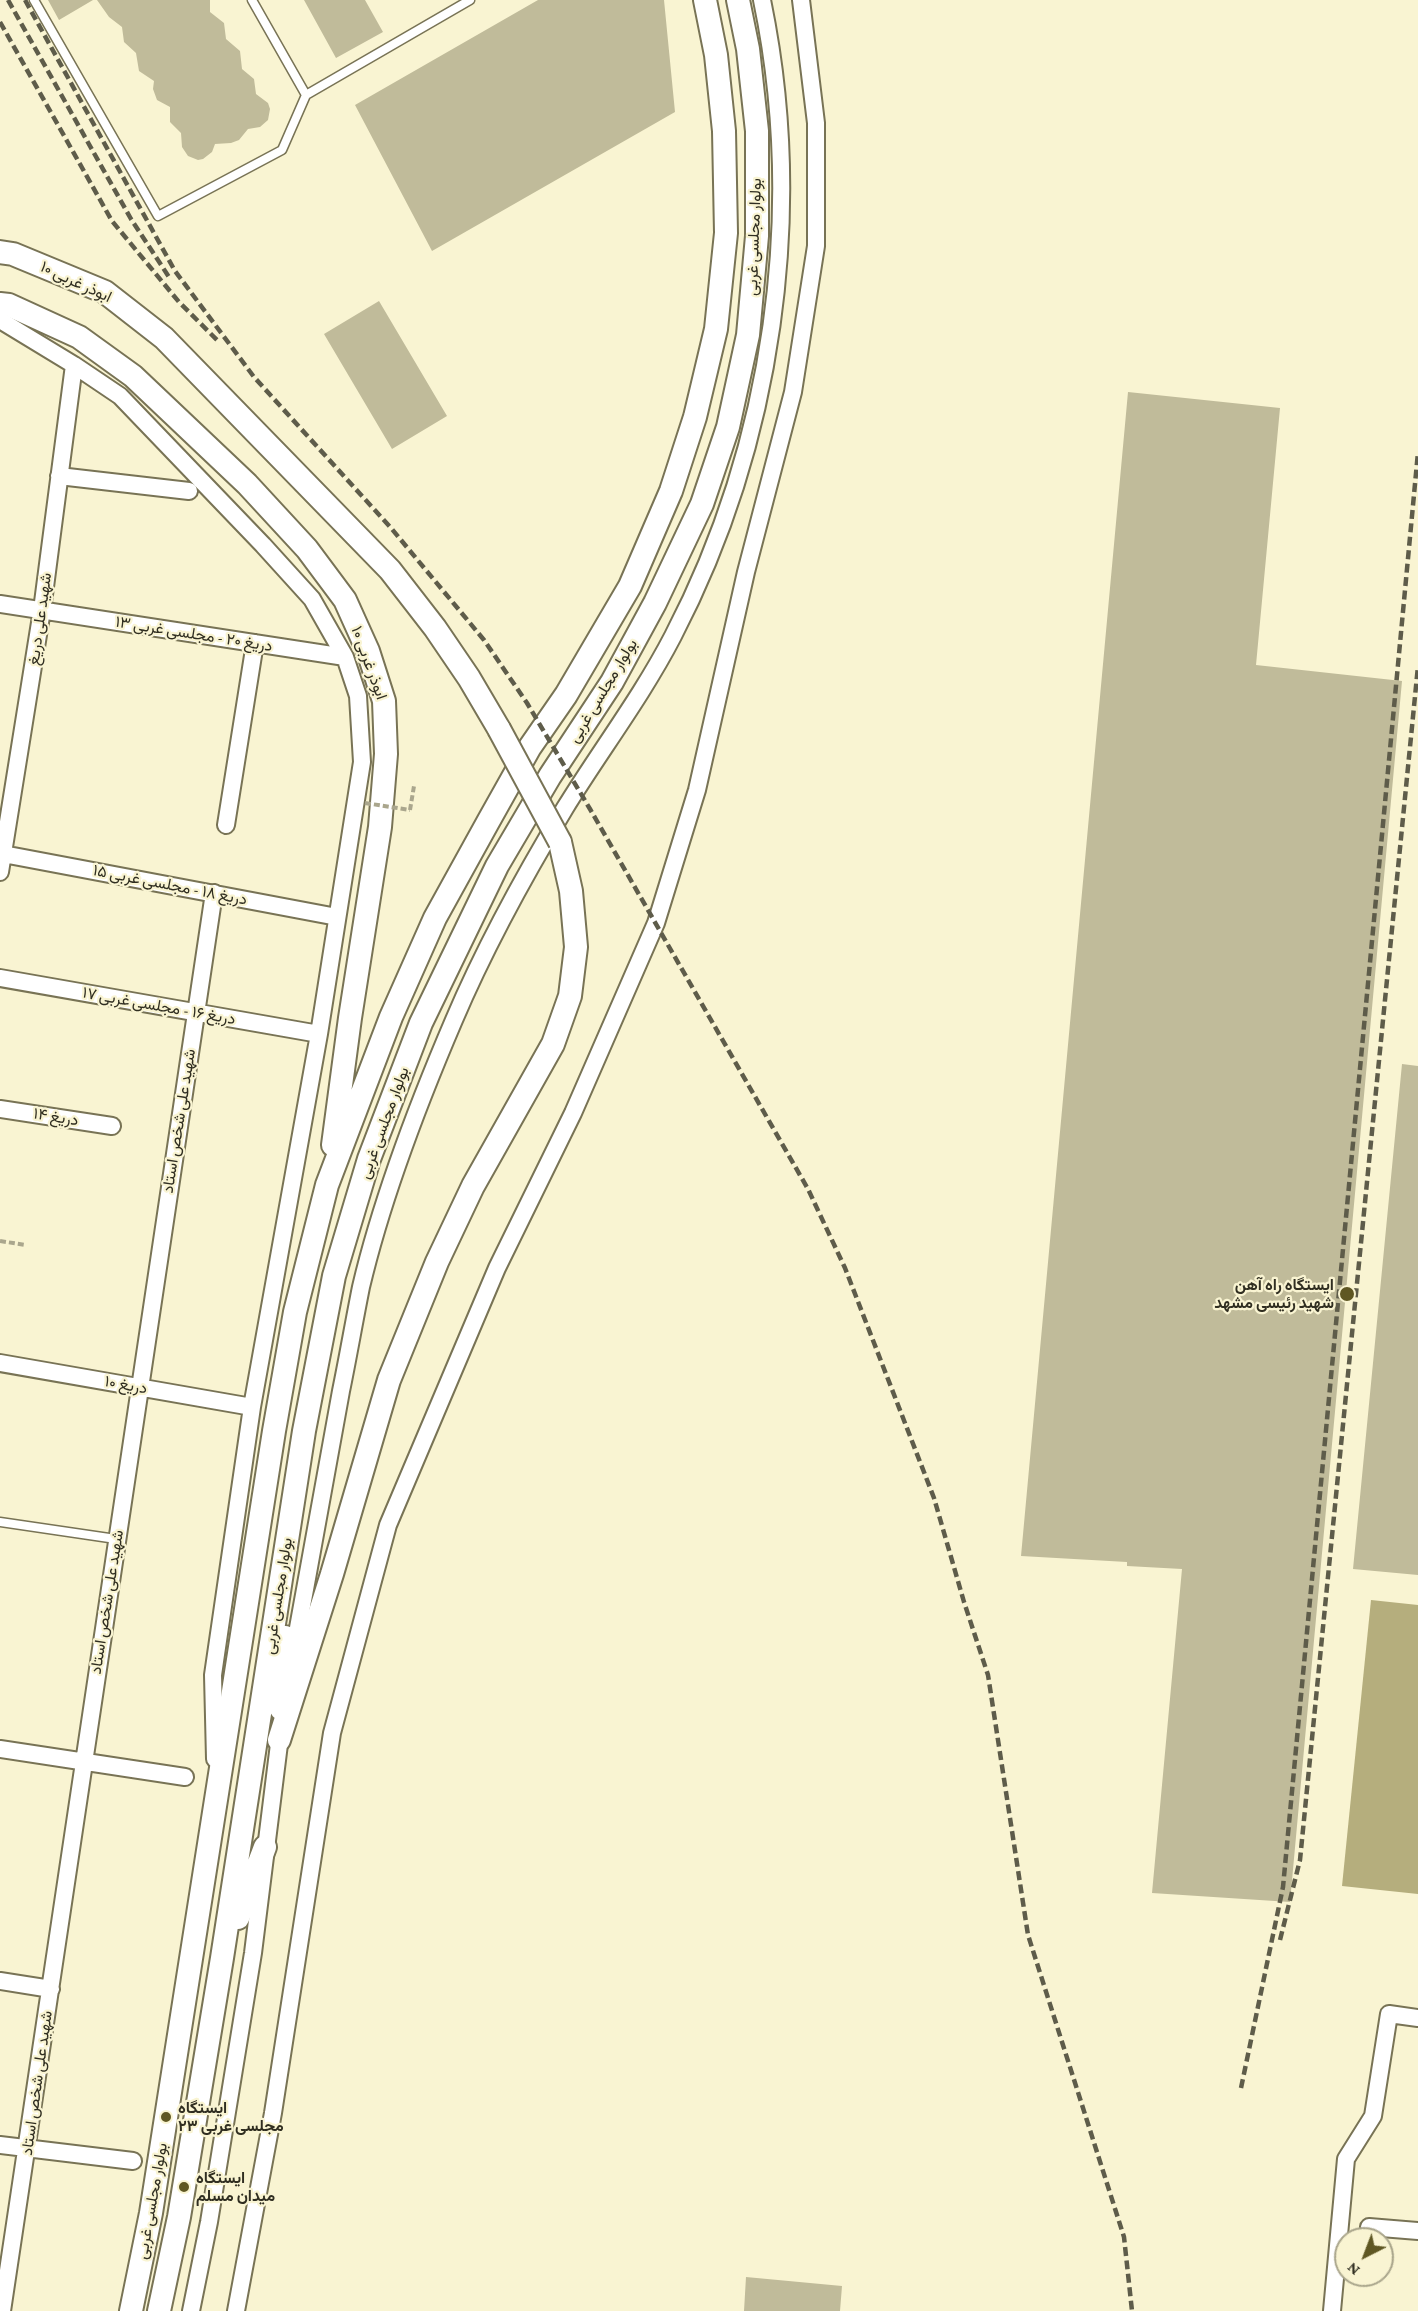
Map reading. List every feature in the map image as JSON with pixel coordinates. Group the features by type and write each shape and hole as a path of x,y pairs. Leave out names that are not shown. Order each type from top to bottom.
{"main road":[{"name":"بولوار مجلسی غربی","path":"131,2311 153,2202 295,1312 327,1185 391,1017 435,918 530,747 566,695 630,586 671,491 695,417 716,329 726,233 724,131 716,55 705,0"},
{"name":"بولوار مجلسی غربی","path":"159,2311 179,2217 222,1958 304,1431 334,1276 369,1159 421,1023 497,866 550,776 612,682 655,603 702,504 728,427 748,335 758,236 757,131 748,49 738,0"},
{"name":"ابوذر غربی ۱۰","path":"0,252 13,254 105,292 164,338 390,570 463,669 499,729 560,842 571,891 576,947 570,996 553,1044 473,1186 437,1262 389,1380 333,1574 279,1740"},
{"name":"ابوذر غربی ۱۰","path":"0,304 9,305 79,337 132,376 247,484 308,549 345,600 368,651 384,700 386,754 380,827 327,1185"},
{"path":"279,1740 293,1502"},
{"path":"222,1958 265,1847"}],"street":[{"path":"190,2311 209,2222 254,1953 279,1740 318,1509 362,1285 392,1182 421,1100 455,1017 526,876 566,807 672,638 702,573 728,505 754,418 770,333 777,267 781,186 777,99 762,0"},
{"path":"236,2311 273,2113 332,1733 388,1525 497,1268 573,1113 656,924 697,790 746,572 793,392 816,246 816,123 801,0"},
{"path":"0,320 120,396 262,545 312,599 345,657 358,696 362,762 319,1034 252,1407 213,1675 215,1802"},
{"name":"شهید علی دریغ","path":"0,872 6,793 42,610 74,365"},
{"path":"59,476 189,491"},
{"name":"دریغ ۲۰ - مجلسی غربی ۱۳","path":"0,604 345,657"},
{"path":"226,825 255,643"},
{"name":"دریغ ۱۸ - مجلسی غربی ۱۵","path":"3,854 338,917"},
{"name":"شهید علی شخص استاد","path":"2,2311 214,893"},
{"name":"دریغ ۱۶ - مجلسی غربی ۱۷","path":"0,978 319,1034"},
{"name":"دریغ ۱۴","path":"0,1108 112,1126"},
{"name":"دریغ ۱۰","path":"0,1362 252,1407"},
{"path":"0,1749 185,1776"},
{"path":"0,1981 51,1989"},
{"path":"1332,2311 1346,2159 1373,2116 1389,2014 1418,2018"},
{"path":"0,2145 134,2161"},
{"path":"1394,2229 1418,2231"}],"lane":[{"path":"34,0 158,216 282,150 306,95 470,0"},
{"path":"252,0 306,95"},
{"path":"0,1522 116,1539"}],"path":[{"path":"365,803 410,810 414,786"},
{"path":"0,1241 26,1245"}],"shaded area":[{"path":"1371,1600 1418,1605 1418,1894 1342,1886"}],"building":[{"path":"48,0 93,0 59,20"},
{"path":"97,0 210,0 210,12 224,23 226,39 240,51 242,69 254,79 256,94 268,103 270,109 268,120 260,127 248,129 239,140 215,144 212,152 203,159 198,160 188,156 182,147 181,133 170,122 170,107 157,100 153,89 154,81 139,71 136,53 124,42 122,27 109,17"},
{"path":"304,0 365,0 383,32 336,58"},
{"path":"538,0 664,0 675,112 432,251 355,105"},
{"path":"379,301 447,416 392,449 324,334"},
{"path":"1128,392 1280,408 1256,665 1402,681 1290,1902 1152,1893 1182,1569 1127,1566 1127,1562 1021,1556"},
{"name":"ایستگاه راه آهن شهید رئیسی مشهد","path":"1402,1064 1418,1066 1418,1575 1353,1569"},
{"path":"746,2277 842,2286 840,2311 744,2311"}],"railway":[{"path":"8,0 131,219 169,277"},
{"path":"25,0 175,271 254,377 391,528 484,640 527,703 808,1189 845,1268 934,1498 988,1675 1028,1935 1124,2237 1132,2311"},
{"path":"0,22 112,221 179,302 220,343"},
{"path":"1241,2088 1283,1887 1418,452"},
{"path":"1280,1940 1300,1860 1418,666"}],"place":[{"name":"ایستگاه راه آهن شهید رئیسی مشهد","path":"1347,1294"},
{"name":"ایستگاه مجلسی غربی ۲۳","path":"166,2117"},
{"name":"ایستگاه میدان مسلم","path":"184,2187"}]}
